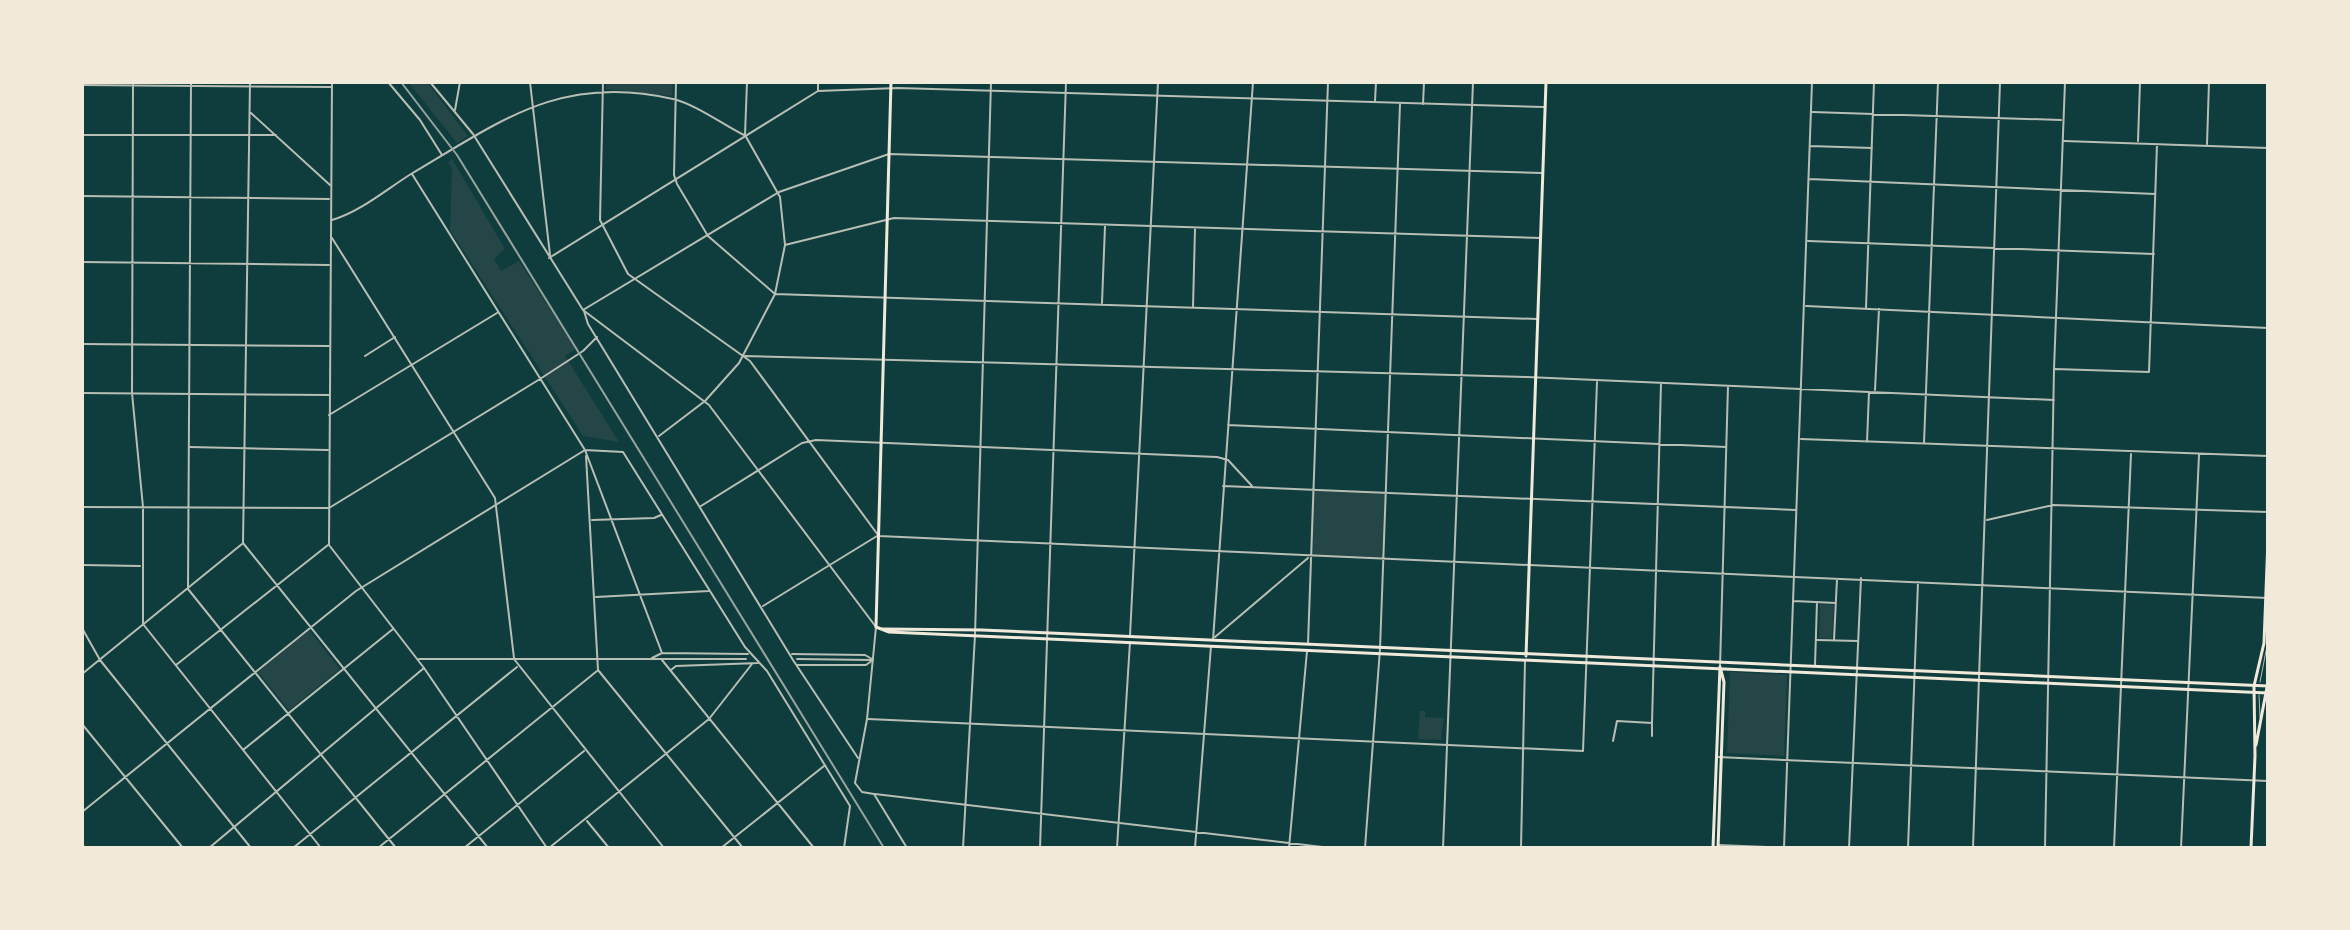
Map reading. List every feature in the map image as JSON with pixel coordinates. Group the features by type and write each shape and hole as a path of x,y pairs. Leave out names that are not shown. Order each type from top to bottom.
{"main road":[{"path":"891,82 876,627 1979,678 2121,680 2261,693"},
{"path":"1526,657 1546,82"},
{"path":"2254,686 2263,648 2268,539"},
{"path":"1713,846 1719,664"},
{"path":"1718,846 1724,674 1719,664"},
{"path":"1791,667 1856,670"},
{"path":"2048,680 2121,685 2268,685"},
{"path":"2251,848 2261,693 2268,685"},
{"path":"2254,686 2261,693 2255,756"}],"street":[{"path":"332,82 329,545 458,715 548,848 709,719 752,664"},
{"path":"388,82 420,120 442,156"},
{"path":"430,82 473,134 790,654 859,758"},
{"path":"455,111 459,102 460,82"},
{"path":"530,82 530,106 549,258"},
{"path":"603,82 600,225 634,281 745,356 878,535"},
{"path":"676,82 674,179 708,236 775,294 1539,319"},
{"path":"745,135 747,82"},
{"path":"818,82 818,91"},
{"path":"963,848 968,806 975,632 991,82"},
{"path":"1040,848 1044,815 1066,82"},
{"path":"1117,848 1158,82"},
{"path":"1195,848 1253,82"},
{"path":"1289,848 1307,648 1328,82"},
{"path":"1375,102 1376,82"},
{"path":"1423,104 1424,82"},
{"path":"1443,848 1473,82"},
{"path":"1784,848 1812,82"},
{"path":"1866,308 1874,82"},
{"path":"1924,445 1938,82"},
{"path":"1973,848 2000,82"},
{"path":"2045,848 2054,369 2065,82"},
{"path":"2138,142 2140,82"},
{"path":"2207,145 2209,82"},
{"path":"133,84 131,344 132,393 143,507 143,624 321,848"},
{"path":"191,84 188,589 396,848"},
{"path":"250,84 249,346 243,543 488,848"},
{"path":"82,85 332,87"},
{"path":"549,258 818,91 890,88 1545,107"},
{"path":"330,221 442,156 473,134 530,106 603,92 675,100 745,135 779,192 785,245 775,294 745,356 705,401 658,436"},
{"path":"1365,848 1380,651 1400,103"},
{"path":"250,112 330,185"},
{"path":"1810,112 2063,120"},
{"path":"82,135 276,135"},
{"path":"2063,141 2268,148"},
{"path":"2054,369 2149,372 2157,144"},
{"path":"1809,146 1873,148"},
{"path":"583,310 779,192 889,154 1544,173"},
{"path":"412,174 585,450 662,653"},
{"path":"1809,179 2155,194"},
{"path":"82,196 331,199"},
{"path":"785,245 887,219 1541,238"},
{"path":"1102,304 1105,224"},
{"path":"1193,307 1195,228"},
{"path":"331,238 497,504 517,667 664,848"},
{"path":"1807,241 2154,254"},
{"path":"82,262 331,265"},
{"path":"1804,306 2268,328"},
{"path":"1875,391 1879,309"},
{"path":"583,310 705,401 876,627 867,719 856,785 862,792 1331,848"},
{"path":"329,415 498,313"},
{"path":"365,356 395,337"},
{"path":"82,507 329,508 540,379 583,351 597,337"},
{"path":"82,344 329,346"},
{"path":"745,356 1536,377 2054,400"},
{"path":"867,719 1583,751 1597,380"},
{"path":"1652,736 1661,382"},
{"path":"1719,664 1728,384"},
{"path":"1867,442 1869,391"},
{"path":"82,393 329,395"},
{"path":"1227,425 1726,447"},
{"path":"1800,439 2268,456"},
{"path":"701,506 808,441 1224,458 1252,486"},
{"path":"190,447 329,450"},
{"path":"585,450 592,520 595,658 598,670 743,848"},
{"path":"82,812 360,588 585,450 621,450 749,654 759,663 850,806 844,848"},
{"path":"2114,848 2131,452"},
{"path":"2181,848 2199,454"},
{"path":"1222,486 1796,510"},
{"path":"1985,521 2053,505 2268,512"},
{"path":"592,520 654,518 662,514"},
{"path":"762,607 878,535 2267,598"},
{"path":"82,674 243,543"},
{"path":"175,666 275,584 329,545"},
{"path":"1213,641 1310,556"},
{"path":"82,565 141,566"},
{"path":"1834,640 1838,578"},
{"path":"1849,848 1861,578"},
{"path":"1908,848 1918,581"},
{"path":"594,597 710,591"},
{"path":"1793,601 1837,603"},
{"path":"1815,666 1817,602"},
{"path":"82,628 100,660 251,848"},
{"path":"242,751 393,629"},
{"path":"1816,640 1858,641"},
{"path":"652,658 662,653 749,654"},
{"path":"790,654 865,655 874,660"},
{"path":"1521,848 1526,657"},
{"path":"662,659 814,848"},
{"path":"418,660 746,659"},
{"path":"797,659 874,660"},
{"path":"797,665 866,665 874,660"},
{"path":"672,673 676,666 759,663"},
{"path":"293,848 517,667"},
{"path":"209,848 377,711 424,668"},
{"path":"378,848 598,670"},
{"path":"1613,741 1617,721 1652,723"},
{"path":"82,724 183,848"},
{"path":"464,848 585,751"},
{"path":"1715,757 2268,781"},
{"path":"721,848 825,766"},
{"path":"874,794 907,848"},
{"path":"585,819 609,848"},
{"path":"82,844 85,848"},
{"path":"1713,846 1793,848"}],"lane":[{"path":"2266,589 2268,569"},
{"path":"2261,693 2259,687 2268,641"}],"shaded area":[{"path":"408,82 427,82 468,136 457,143"},
{"path":"607,82 673,82 672,96 606,89"},
{"path":"452,159 505,249 494,259 501,271 519,261 576,349 565,356 619,442 583,436 450,230 452,168 448,163"},
{"path":"1312,489 1385,492 1383,559 1310,556"},
{"path":"1820,604 1834,605 1832,639 1819,638"},
{"path":"309,630 340,669 289,710 258,672"},
{"path":"1730,672 1787,675 1784,756 1727,753"},
{"path":"1420,711 1425,711 1425,717 1444,718 1441,740 1418,739"}],"railway":[{"path":"401,82 457,155 884,848"}]}
